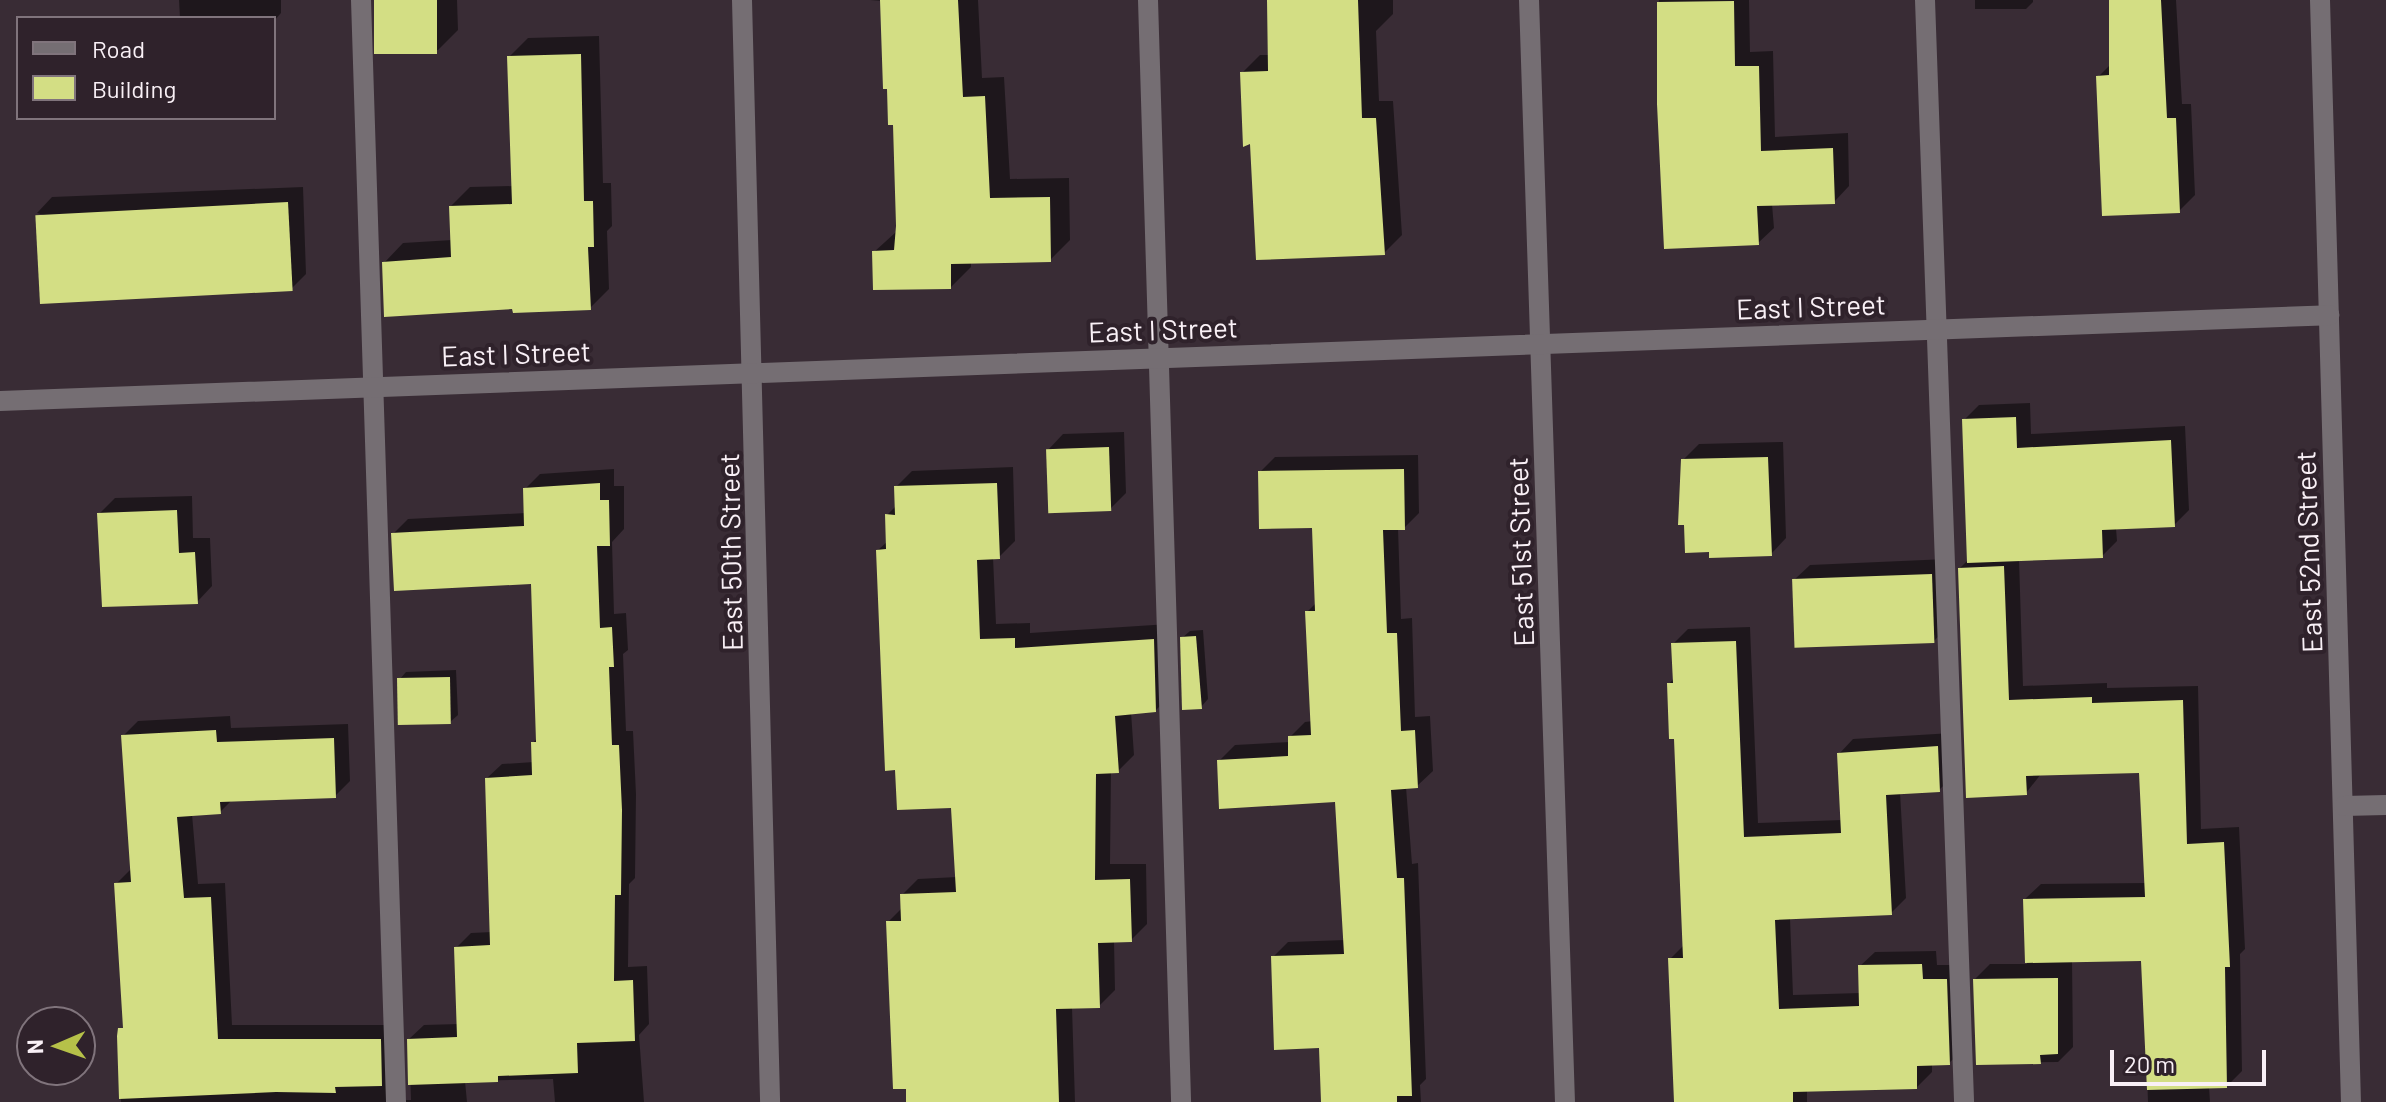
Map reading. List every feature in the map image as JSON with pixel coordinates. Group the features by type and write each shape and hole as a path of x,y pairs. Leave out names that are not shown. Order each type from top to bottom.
{"street":[{"path":"361,0 396,1102"},
{"name":"East 50th Street","path":"742,0 754,372 770,1102"},
{"path":"1148,0 1181,1102"},
{"name":"East 51st Street","path":"1529,0 1565,1102"},
{"path":"1925,0 1964,1102"},
{"name":"East 52nd Street","path":"2320,0 2351,1102"},
{"name":"East I Street","path":"0,401 2329,315"},
{"path":"2344,806 2386,805"}],"building":[{"path":"374,0 437,0 437,54 374,54"},
{"path":"880,0 958,0 963,97 985,96 990,198 1050,197 1051,262 951,264 951,289 873,290 872,251 894,250 896,226 893,125 888,125 887,89 883,89"},
{"path":"1267,0 1358,0 1362,118 1376,118 1385,255 1256,260 1250,144 1243,147 1240,72 1268,71"},
{"path":"2109,0 2161,0 2167,118 2176,118 2180,213 2102,216 2096,76 2109,75"},
{"path":"1734,1 1735,66 1759,66 1761,151 1833,148 1835,204 1757,206 1759,245 1664,249 1657,104 1657,2"},
{"path":"581,54 584,201 593,201 594,247 588,247 591,310 513,313 512,309 384,317 382,262 451,257 449,206 512,204 507,56"},
{"path":"288,202 293,291 40,304 35,215"},
{"path":"2016,417 2017,448 2171,440 2175,527 2102,530 2103,558 1967,563 1962,419"},
{"path":"1109,447 1111,511 1048,513 1046,449"},
{"path":"1768,457 1772,556 1709,558 1709,552 1685,553 1684,525 1678,525 1681,459"},
{"path":"1404,469 1405,530 1383,530 1387,633 1397,633 1401,731 1415,730 1418,788 1391,790 1397,878 1404,878 1412,1096 1397,1096 1397,1102 1321,1102 1319,1048 1274,1050 1271,956 1344,954 1335,802 1219,809 1217,760 1288,756 1288,736 1311,735 1305,611 1315,611 1312,528 1259,529 1258,471"},
{"path":"600,483 600,500 609,500 610,546 597,546 600,628 612,627 614,667 609,667 612,745 619,745 622,810 621,895 615,895 614,981 633,980 635,1041 577,1043 578,1073 498,1076 498,1082 408,1085 407,1039 457,1037 454,947 490,945 485,778 532,775 531,742 536,742 531,584 394,591 391,533 524,526 523,488"},
{"path":"997,483 1000,559 977,560 980,639 1015,638 1015,648 1154,639 1156,712 1115,716 1119,773 1096,774 1095,880 1130,879 1132,942 1098,943 1100,1008 1056,1009 1059,1102 906,1102 906,1089 893,1089 886,921 901,921 900,894 956,892 951,808 897,810 895,770 885,771 876,550 886,549 885,514 895,515 894,486"},
{"path":"177,510 179,553 195,552 198,604 102,607 97,513"},
{"path":"2004,566 2009,700 2092,697 2092,703 2183,700 2187,844 2224,842 2230,967 2225,967 2227,1088 2147,1090 2141,961 2025,963 2023,899 2145,897 2139,773 2026,776 2027,795 1966,798 1958,568"},
{"path":"1932,574 1934,643 1794,648 1792,579"},
{"path":"1196,636 1202,709 1182,710 1180,637"},
{"path":"1736,641 1744,837 1841,833 1837,753 1938,746 1940,792 1886,795 1892,915 1775,920 1779,1009 1859,1006 1858,965 1922,964 1923,979 1947,979 1950,1065 1917,1066 1917,1089 1793,1092 1793,1102 1674,1102 1668,958 1683,958 1674,739 1669,739 1667,683 1673,683 1671,643"},
{"path":"450,677 451,724 398,725 397,678"},
{"path":"216,730 217,742 334,738 336,798 220,802 221,814 177,817 184,898 211,897 218,1039 381,1039 382,1086 335,1087 336,1093 276,1092 119,1099 117,1036 118,1028 123,1028 114,883 131,882 121,735"},
{"path":"2058,978 2058,1054 2040,1055 2041,1064 1976,1065 1973,979"}]}
